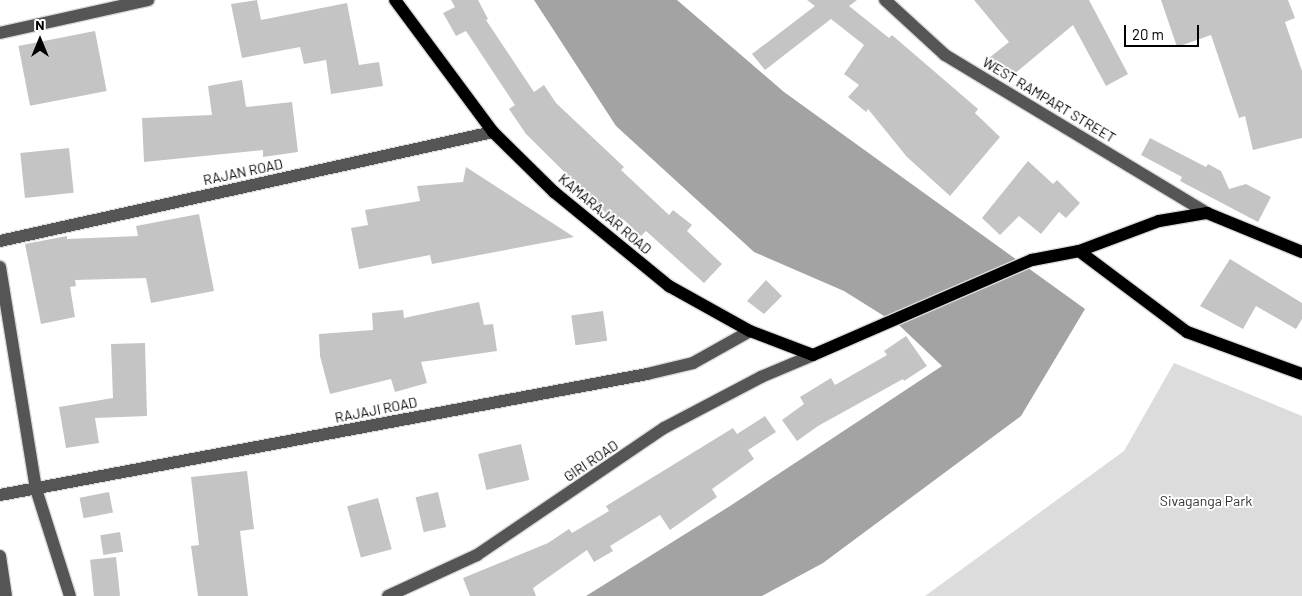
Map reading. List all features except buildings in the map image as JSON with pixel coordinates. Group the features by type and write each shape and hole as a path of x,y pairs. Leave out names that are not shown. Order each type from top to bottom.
{"main road":[{"name":"KAMARAJAR ROAD","path":"395,0 493,132 554,192 669,286 750,332 813,355"},
{"path":"813,355 856,334 1032,260 1079,251 1159,221 1207,212 1302,252"},
{"path":"1079,251 1187,332 1302,374"}],"street":[{"path":"0,33 148,0"},
{"name":"WEST RAMPART STREET","path":"886,0 946,55 1207,212"},
{"name":"RAJAN ROAD","path":"0,241 493,132"},
{"path":"0,267 36,489 70,596"},
{"name":"RAJAJI ROAD","path":"0,495 647,374 693,363 750,332"},
{"name":"GIRI ROAD","path":"388,596 477,555 664,428 762,377 813,355"},
{"path":"0,556 6,596"}],"green space":[{"name":"Sivaganga Park","path":"1174,363 1302,416 1302,596 925,596 1124,451"}],"shaded area":[{"path":"534,0 677,0 784,92 1085,309 1021,416 823,563 762,596 586,596 730,506 942,366 900,326 844,291 754,252 616,126"}]}
